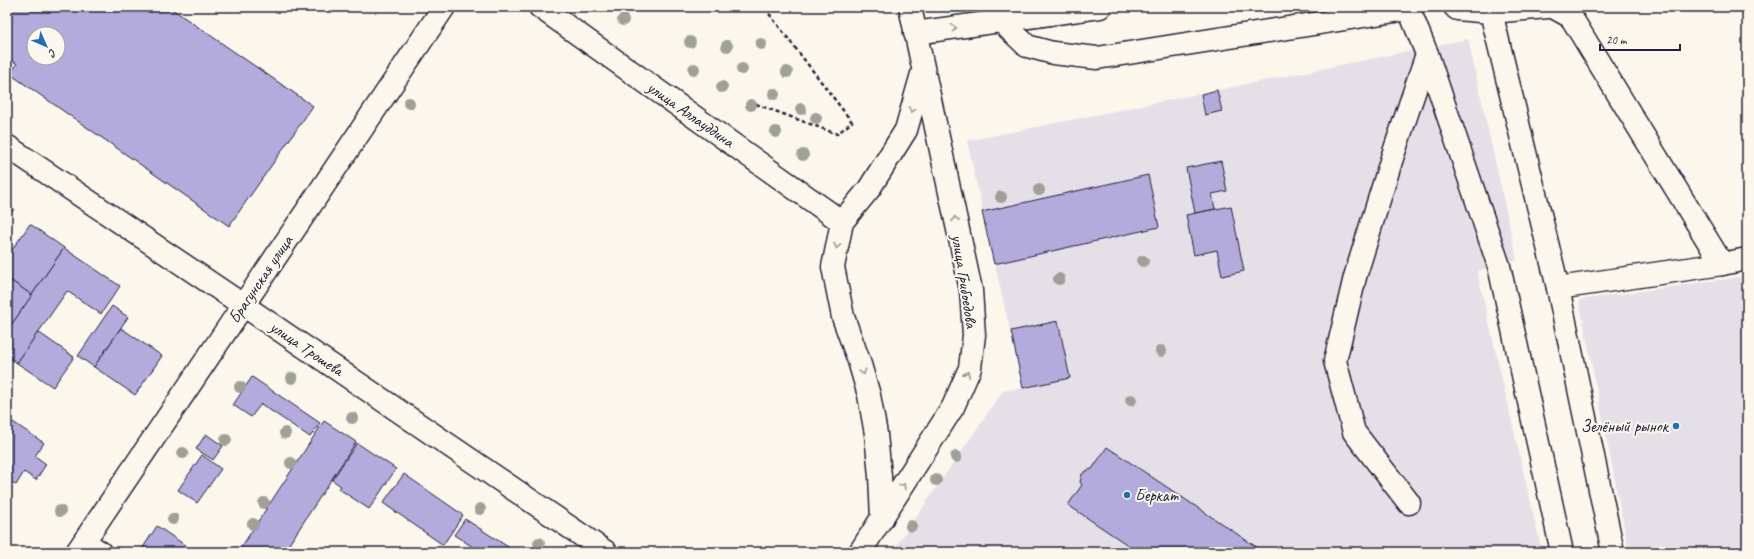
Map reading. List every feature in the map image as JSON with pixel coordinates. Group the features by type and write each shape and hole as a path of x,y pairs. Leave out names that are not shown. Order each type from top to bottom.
{"street":[{"name":"Брагунская улица","path":"87,548 243,304 444,7"},
{"name":"улица Аллауддина","path":"540,7 842,222"},
{"name":"улица Грибоедова","path":"860,552 953,407 970,368 974,335 970,290 910,7"},
{"path":"915,34 1100,7"},
{"path":"1456,7 1457,9 1491,12 1548,7"},
{"path":"1553,7 1571,17 1722,264"},
{"path":"1000,21 1027,46 1053,54 1097,58 1408,8 1427,54 1499,266 1562,552"},
{"path":"1491,12 1558,288 1613,552"},
{"path":"1409,503 1354,432 1335,361 1355,277 1392,158 1427,54"},
{"path":"882,519 876,434 869,394 859,360 843,317 833,267 842,222 869,188 906,130 923,73"},
{"name":"улица Трошева","path":"7,146 243,304 606,552"},
{"path":"1558,288 1747,259"}],"path":[{"path":"756,104 837,134 852,122 767,11"}],"shaded area":[{"path":"1468,39 1517,260 1477,271 1542,552 892,552 1003,391 1023,388 967,141"},
{"name":"Зелёный рынок","path":"1747,276 1747,552 1629,552 1579,300"}],"building":[{"path":"7,7 169,7 313,106 229,226 10,74 17,64 7,57"},
{"path":"1217,90 1222,111 1205,115 1201,94"},
{"path":"1221,161 1227,191 1212,194 1215,209 1195,213 1186,168"},
{"path":"1148,175 1159,227 994,264 982,212"},
{"path":"7,205 14,209 7,219"},
{"path":"1231,206 1244,271 1222,276 1217,250 1194,255 1186,215"},
{"path":"30,224 64,248 32,295 7,278 7,257"},
{"path":"64,248 120,286 101,314 67,291 17,363 7,356 7,331"},
{"path":"7,278 32,295 7,331"},
{"path":"112,306 128,317 94,367 78,356"},
{"path":"1058,321 1070,378 1023,388 1011,331"},
{"path":"121,328 162,356 135,395 94,367"},
{"path":"38,332 74,357 53,387 17,363"},
{"path":"252,377 320,423 310,437 261,404 251,417 233,405"},
{"path":"7,418 44,443 35,456 46,464 36,480 24,472 16,485 7,479"},
{"path":"324,421 356,442 284,552 238,552"},
{"path":"206,434 223,446 213,460 196,449"},
{"path":"357,443 396,469 369,509 339,489 341,486 332,480"},
{"name":"Беркат","path":"1107,447 1264,552 1138,552 1068,505 1082,485 1080,482 1082,474 1092,469"},
{"path":"202,455 221,469 197,503 178,490"},
{"path":"404,474 463,515 443,545 383,503"},
{"path":"465,519 516,552 481,552 454,535"},
{"path":"157,526 195,552 140,552"}],"place":[{"name":"Зелёный рынок","path":"1676,426"},
{"name":"Беркат","path":"1127,495"}]}
